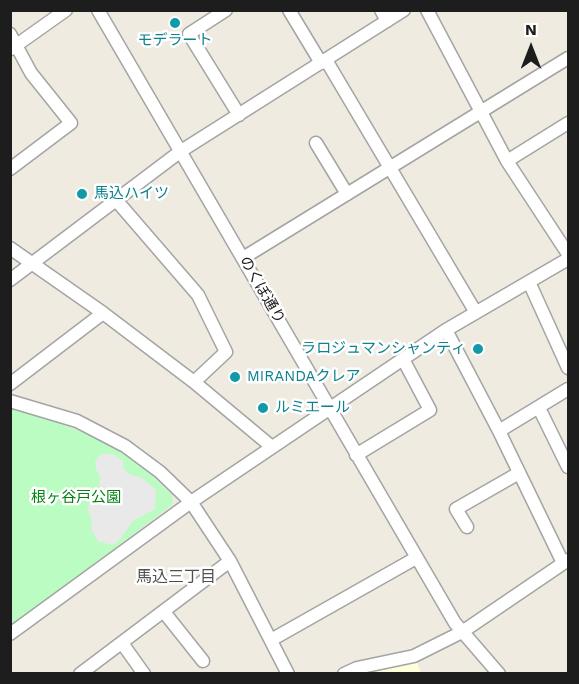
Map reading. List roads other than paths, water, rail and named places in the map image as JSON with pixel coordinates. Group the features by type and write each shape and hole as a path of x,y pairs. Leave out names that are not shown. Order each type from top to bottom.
{"street":[{"path":"10,169 71,123 31,73 12,43 66,10"},
{"name":"のくぼ通り","path":"98,10 416,558 462,632 499,674"},
{"path":"226,10 189,34 239,115"},
{"path":"289,10 391,168 476,311"},
{"path":"10,280 181,151 323,62 384,16 404,10"},
{"path":"10,634 191,502 272,447 446,330 568,257 507,161 427,10"},
{"path":"243,258 568,58"},
{"path":"507,161 568,123"},
{"path":"316,143 347,194"},
{"path":"116,200 198,295 226,352 194,382"},
{"path":"10,248 103,313 194,382 272,447"},
{"path":"529,282 568,368"},
{"path":"10,384 103,313"},
{"path":"344,674 357,668 414,657 462,632 566,561 446,330"},
{"path":"356,455 430,410 403,359"},
{"path":"499,431 568,389"},
{"path":"10,401 77,421 125,446 160,472 191,502 230,561 288,674"},
{"path":"539,408 568,467"},
{"path":"467,527 456,508 519,473"},
{"path":"271,640 416,558"},
{"path":"80,674 230,561"},
{"path":"164,612 203,662"},
{"path":"122,643 144,674"}],"place":[{"name":"モデラート","path":"175,23"},
{"name":"馬込ハイツ","path":"82,194"},
{"name":"ラロジュマンシャンティ","path":"478,349"},
{"name":"MIRANDAクレア","path":"235,377"},
{"name":"ルミエール","path":"263,408"}],"district":[{"name":"馬込三丁目","path":"176,577"}],"park label":[{"name":"根ヶ谷戸公園","path":"76,498"}]}
